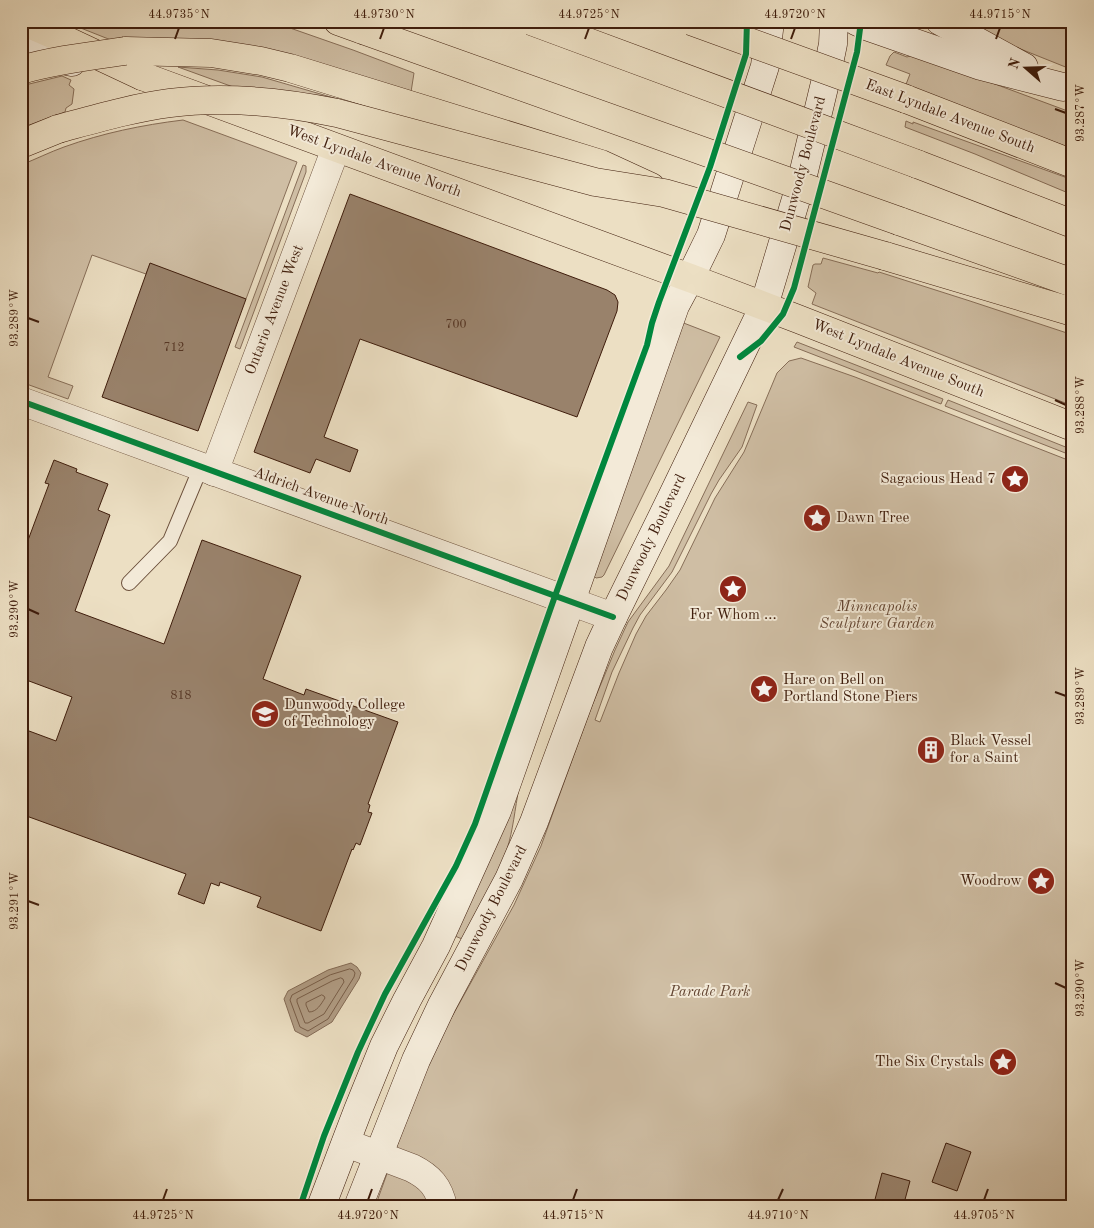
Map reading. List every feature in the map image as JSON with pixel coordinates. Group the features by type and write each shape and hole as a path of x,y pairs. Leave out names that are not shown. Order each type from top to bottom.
{"main road":[{"path":"22,21 142,76"},
{"path":"531,21 1073,224"},
{"name":"East Lyndale Avenue South","path":"691,21 906,99 1073,164"},
{"path":"322,1207 384,1046 436,946 497,811 675,306 711,235 763,74 770,21"},
{"name":"Dunwoody Boulevard","path":"358,1207 416,1060 442,1005 509,879 534,822 599,647 764,306 802,179 832,52 834,21"},
{"path":"856,21 981,66 1068,89"},
{"path":"940,21 1068,89"},
{"path":"350,26 1073,283"},
{"name":"West Lyndale Avenue North","path":"21,46 53,58 142,76 723,291"},
{"path":"21,70 69,59 125,51 212,53 261,61 316,76 601,164 664,193"},
{"path":"21,144 58,129 100,117 170,104 199,101 277,103 304,106 337,113 595,182 664,193 1073,312"},
{"name":"Ontario Avenue West","path":"208,469 336,148"},
{"name":"West Lyndale Avenue South","path":"723,291 1073,427"},
{"name":"Aldrich Avenue North","path":"21,401 613,617"},
{"path":"346,1143 412,1168 427,1177 438,1190 443,1207"}],"lane":[{"path":"129,583 170,541 208,469"}],"green space":[{"path":"63,21 270,21 414,73 411,92 111,40"},
{"path":"968,21 1073,21 1073,70 1008,44"},
{"path":"894,52 907,57 914,54 1073,113 1073,149 905,87 910,74 886,65"},
{"path":"178,67 218,70 262,77 348,102 236,88"},
{"path":"62,76 71,80 69,85 74,89 72,104 66,108 65,112 21,128 21,86"},
{"path":"183,120 297,162 246,299 150,264 146,274 92,255 48,377 73,386 68,399 21,382 21,165 59,149 93,138 138,127"},
{"path":"906,121 1073,180 1073,195 905,127"},
{"path":"303,165 306,166 306,172 240,349 235,347"},
{"path":"823,258 879,272 1073,335 1073,406 812,304 816,293 808,287 813,265 821,264"},
{"path":"681,322 720,337 604,575 596,578 594,576"},
{"path":"797,342 943,399 941,404 794,347"},
{"path":"801,358 855,377 1073,462 1073,1207 375,1207 426,1070 444,1031 514,905 541,846 591,708 628,622 669,566 748,402 757,405 742,447 711,494 672,572 640,615 633,628 612,672 595,720 600,722 636,634 646,616 680,570 715,498 744,452 777,373 789,361"},
{"path":"948,400 1073,450 1073,456 945,406"},
{"path":"519,788 512,827 503,861 462,939 455,936"}],"water":[{"path":"351,963 361,973 332,1022 307,1037 295,1031 284,999 288,991 328,970"}],"building":[{"path":"350,194 607,290 615,295 618,302 617,311 577,417 360,339 324,437 358,450 350,472 316,459 310,473 254,452"},
{"path":"150,263 246,299 198,431 102,397"},
{"name":"Dunwoody College of Technology","path":"54,460 77,469 76,472 108,484 98,510 110,515 75,611 164,644 202,540 301,576 263,679 304,695 306,689 398,722 368,804 370,805 368,812 372,813 360,845 356,843 352,849 321,931 257,907 261,897 220,882 219,886 211,883 204,904 178,894 186,874 21,814 21,728 56,741 72,697 21,678 21,559 49,484 45,483"},
{"path":"946,1143 971,1152 957,1191 932,1182"},
{"path":"882,1173 910,1181 903,1207 873,1207"}],"cycle path":[{"path":"300,1207 324,1136 358,1052 385,994 456,866 475,824 555,596 647,345 659,302 710,167 746,54 747,21"},
{"path":"740,357 761,341 783,314 794,288 857,52 861,21"},
{"path":"21,401 613,617"}],"place":[{"name":"Sagacious Head 7","path":"1015,479"},
{"name":"Dawn Tree","path":"817,518"},
{"name":"For Whom ...","path":"733,589"},
{"name":"Hare on Bell on Portland Stone Piers","path":"764,689"},
{"name":"Dunwoody College of Technology","path":"265,714"},
{"name":"Black Vessel for a Saint","path":"931,750"},
{"name":"Woodrow","path":"1041,881"},
{"name":"The Six Crystals","path":"1003,1062"}],"park label":[{"name":"Minneapolis Sculpture Garden","path":"877,616"},
{"name":"Parade Park","path":"710,992"}]}
